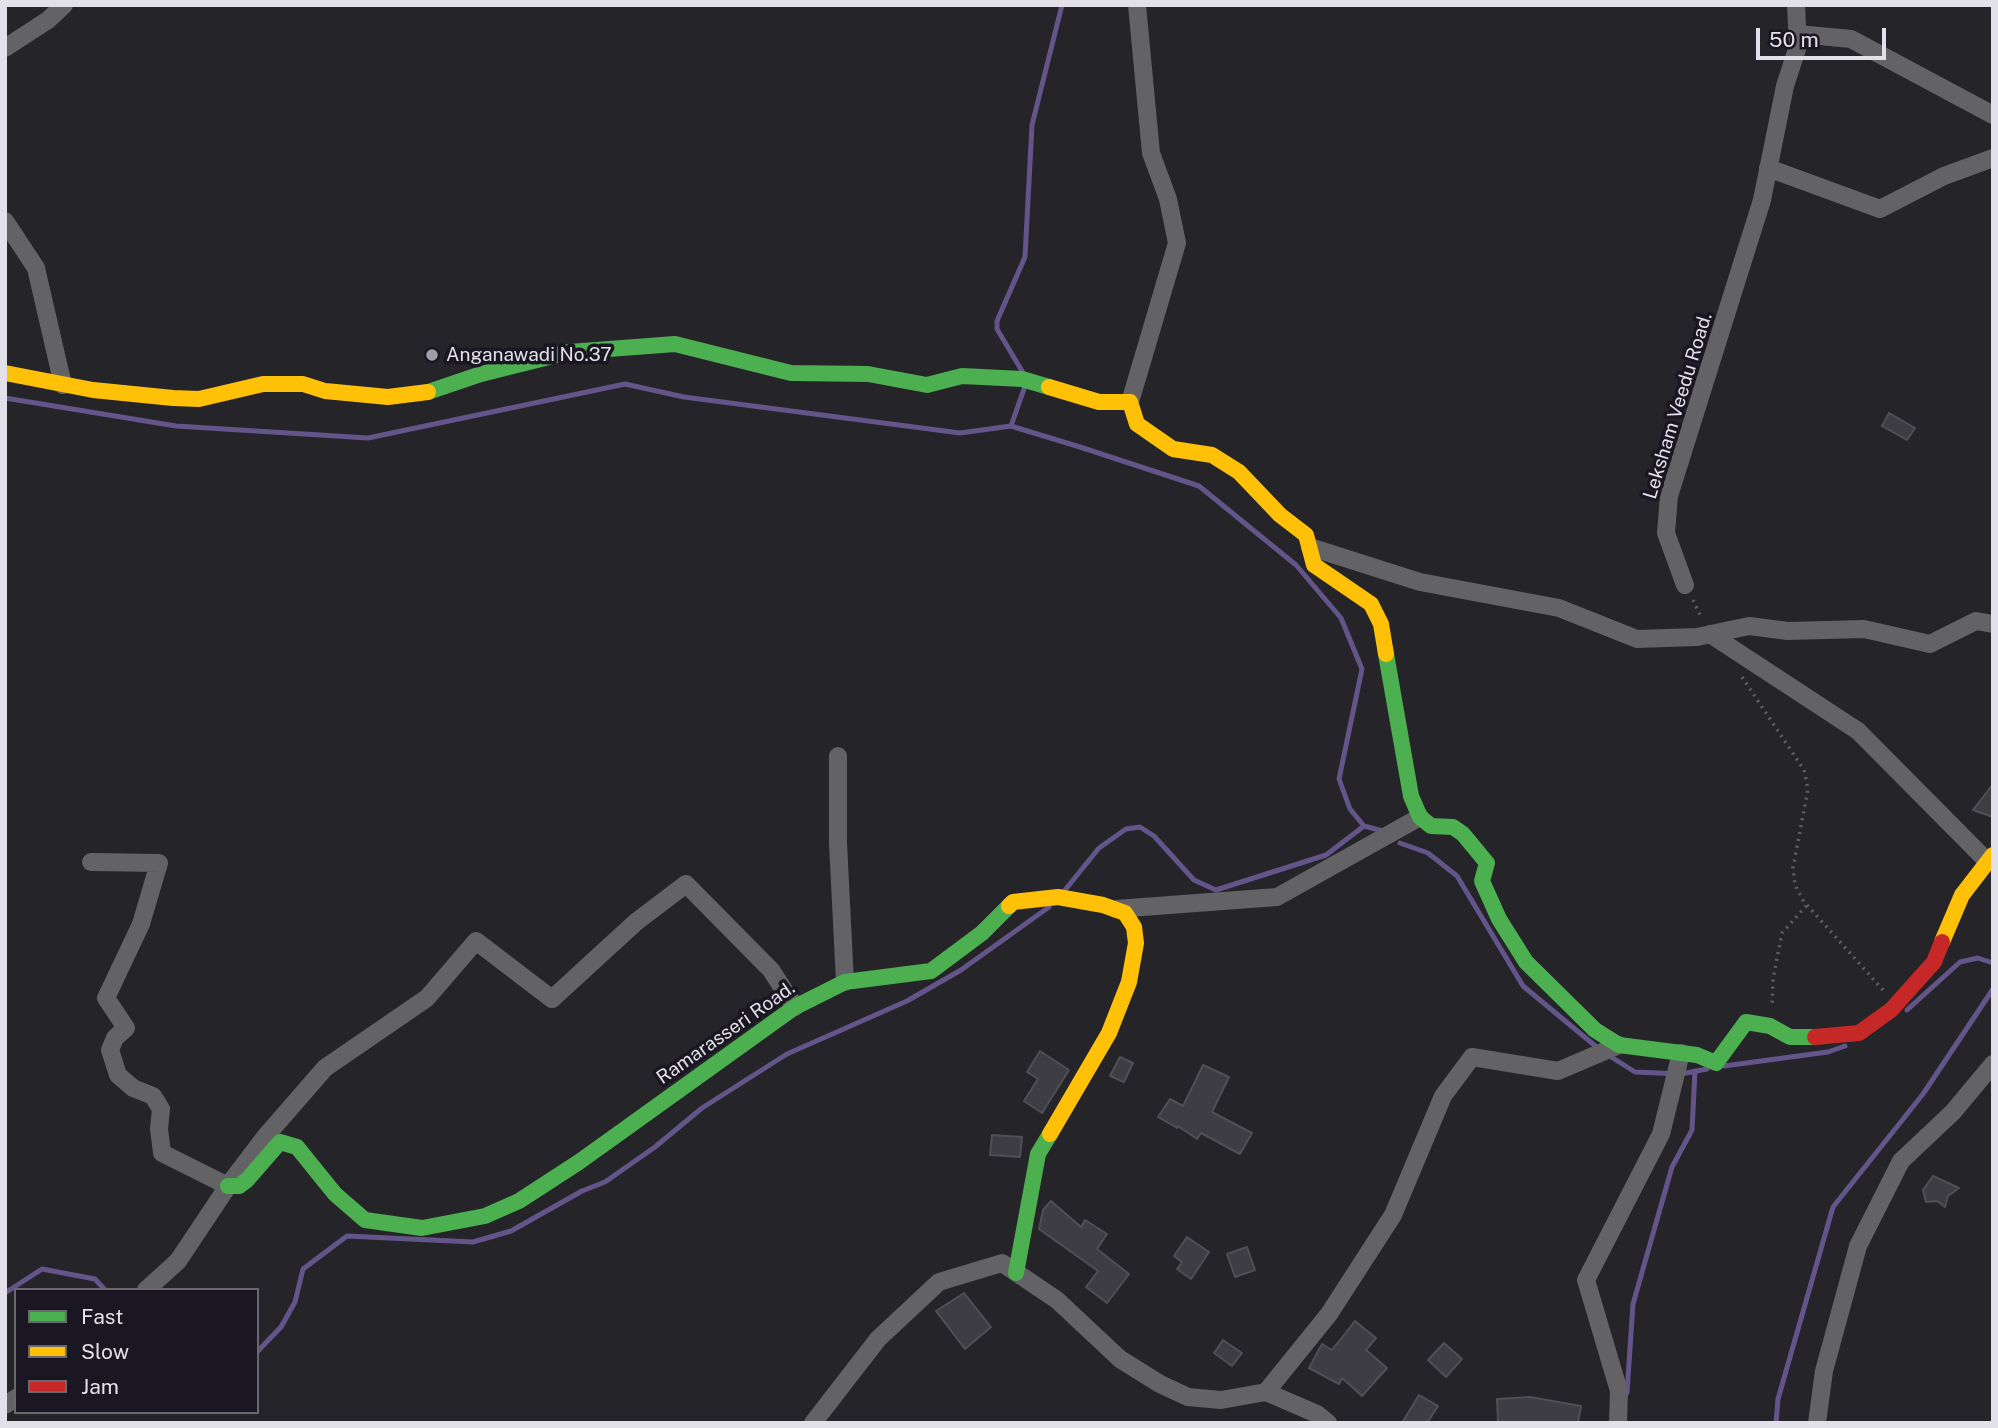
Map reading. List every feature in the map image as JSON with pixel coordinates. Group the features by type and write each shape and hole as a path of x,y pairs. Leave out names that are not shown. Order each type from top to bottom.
{"street":[{"path":"5,48 48,20 64,5"},
{"path":"1137,5 1151,153 1168,199 1177,243 1130,402 1138,424 1173,449 1212,455 1239,472 1280,516 1306,535 1314,565 1336,583 1371,604 1381,624 1411,796 1420,817 1431,826 1454,827 1463,834 1487,863 1482,881 1499,919 1526,962 1595,1030 1619,1045"},
{"name":"Leksham Veedu Road.","path":"1685,585 1666,533 1670,496 1738,283 1768,168 1784,86 1798,46 1796,5"},
{"path":"1798,34 1850,39 1993,115"},
{"path":"1768,168 1880,209 1944,176 1993,158"},
{"path":"5,221 36,268 62,385"},
{"path":"5,373 62,385 199,399 263,384 303,384 325,391 388,397 423,394 481,374 569,352 679,345 791,373 868,374 927,384 962,376 1027,380 1099,402 1130,402"},
{"path":"1310,547 1420,582 1559,608 1637,639 1697,638 1749,626 1788,631 1864,629 1930,644 1976,621 1993,624"},
{"path":"1266,1392 1329,1314 1393,1216 1443,1096 1472,1057 1558,1071 1619,1045 1649,1046 1716,1063 1746,1022 1770,1026 1783,1035 1807,1038 1859,1033 1896,1005 1934,962 1962,895 1990,858 1858,731 1710,634"},
{"path":"838,756 838,857 845,982"},
{"path":"1116,909 1277,897 1420,817"},
{"path":"91,862 159,863 141,924 106,998 126,1028 111,1044 118,1075 133,1088 153,1096 161,1109 159,1129 162,1153 228,1186"},
{"path":"148,1288 178,1261 228,1186 265,1137 324,1068 427,998 476,941 552,999 636,922 686,884 771,970 795,1007"},
{"name":"Ramarasseri Road.","path":"228,1186 239,1186 247,1180 281,1142 297,1147 335,1195 365,1220 422,1228 485,1216 519,1201 579,1162 795,1007 845,982 931,971 982,933 1017,900 1049,896 1116,909"},
{"path":"1016,1272 1038,1154 1109,1033 1129,982 1136,935 1130,919 1116,909"},
{"path":"1618,1423 1619,1391 1586,1280 1661,1134 1681,1053"},
{"path":"1817,1423 1824,1371 1858,1246 1901,1161 1953,1112 1993,1064"},
{"path":"813,1423 878,1339 939,1282 1002,1263 1057,1300 1120,1359 1160,1384 1188,1397 1210,1399 1266,1392 1317,1414 1328,1423"}],"path":[{"path":"1685,585 1710,634"},
{"path":"1738,670 1804,770 1808,789 1793,868 1795,885 1806,907 1782,933 1773,979 1770,1026"},
{"path":"1807,905 1896,1005"}],"building":[{"path":"1889,413 1915,428 1907,440 1882,426"},
{"path":"1993,784 1993,817 1973,810"},
{"path":"1040,1051 1069,1070 1042,1113 1024,1101 1038,1079 1027,1072"},
{"path":"1120,1057 1133,1063 1124,1082 1110,1076"},
{"path":"1203,1065 1229,1077 1212,1112 1252,1133 1240,1154 1201,1133 1197,1139 1158,1117 1170,1099 1183,1106"},
{"path":"992,1135 1022,1137 1020,1157 990,1155"},
{"path":"1933,1176 1959,1188 1948,1196 1945,1207 1937,1201 1926,1202 1923,1190"},
{"path":"1051,1201 1081,1227 1085,1220 1107,1234 1097,1249 1129,1274 1107,1303 1086,1287 1098,1271 1039,1229 1043,1210"},
{"path":"1187,1237 1209,1252 1191,1279 1177,1269 1182,1262 1174,1256"},
{"path":"1247,1247 1255,1270 1235,1277 1227,1254"},
{"path":"964,1293 991,1327 965,1349 936,1311"},
{"path":"1355,1321 1376,1338 1366,1350 1387,1368 1362,1396 1342,1378 1339,1384 1309,1368 1322,1344 1332,1350"},
{"path":"1223,1340 1242,1353 1232,1366 1214,1353"},
{"path":"1444,1343 1462,1359 1446,1377 1428,1360"},
{"path":"1419,1395 1438,1406 1427,1423 1402,1423"},
{"path":"1530,1397 1581,1406 1578,1423 1498,1423 1497,1399"}],"waterway":[{"path":"1022,371 997,329 997,321 1025,257 1032,125 1062,5"},
{"path":"5,398 176,426 368,438 625,384 684,397 960,433 1011,426 1080,447 1199,486 1296,565 1341,618 1362,669 1339,779 1350,809 1364,826 1383,831"},
{"path":"1011,426 1025,386"},
{"path":"1065,890 1099,848 1126,829 1140,827 1154,836 1194,880 1216,890 1326,855 1364,826"},
{"path":"1400,843 1428,853 1457,876 1523,986 1599,1049"},
{"path":"259,1350 281,1327 295,1302 303,1269 347,1236 473,1242 511,1231 582,1191 605,1182 655,1147 702,1108 787,1054 907,1001 961,970 1049,907"},
{"path":"1907,1010 1960,962 1978,958 1993,963"},
{"path":"1776,1423 1778,1399 1833,1207 1923,1094 1993,989"},
{"path":"1724,1066 1828,1052 1845,1046"},
{"path":"1608,1055 1635,1072 1681,1074 1707,1069"},
{"path":"1627,1393 1633,1304 1672,1167 1692,1130 1695,1071"},
{"path":"5,1293 42,1269 95,1279 103,1288"}],"traffic: fast":[{"path":"428,392 481,374 569,352 675,344 791,373 868,374 927,385 962,376 1022,379 1049,387"},
{"path":"1386,654 1411,796 1420,817 1431,826 1453,827 1463,834 1487,863 1482,881 1499,919 1526,962 1595,1030 1619,1045 1697,1055 1716,1063 1746,1022 1770,1026 1790,1037 1815,1037"},
{"path":"228,1186 239,1186 247,1180 280,1142 297,1147 335,1194 365,1220 422,1228 485,1216 519,1201 579,1162 795,1007 845,982 931,971 982,933 1009,906"},
{"path":"1016,1273 1038,1154 1050,1134"}],"traffic: slow":[{"path":"5,373 93,390 173,398 199,399 263,384 303,384 325,391 388,397 428,392"},
{"path":"1049,387 1099,402 1130,402 1137,424 1173,449 1212,455 1239,472 1280,515 1306,535 1314,565 1371,604 1381,624 1386,654"},
{"path":"1942,942 1962,895 1993,855"},
{"path":"1009,906 1013,902 1058,897 1103,905 1125,913 1134,927 1136,943 1129,982 1109,1033 1050,1134"}],"traffic: jam":[{"path":"1815,1037 1859,1033 1891,1010 1934,962 1942,942"}],"place":[{"name":"Anganawadi No.37","path":"432,355"}]}
